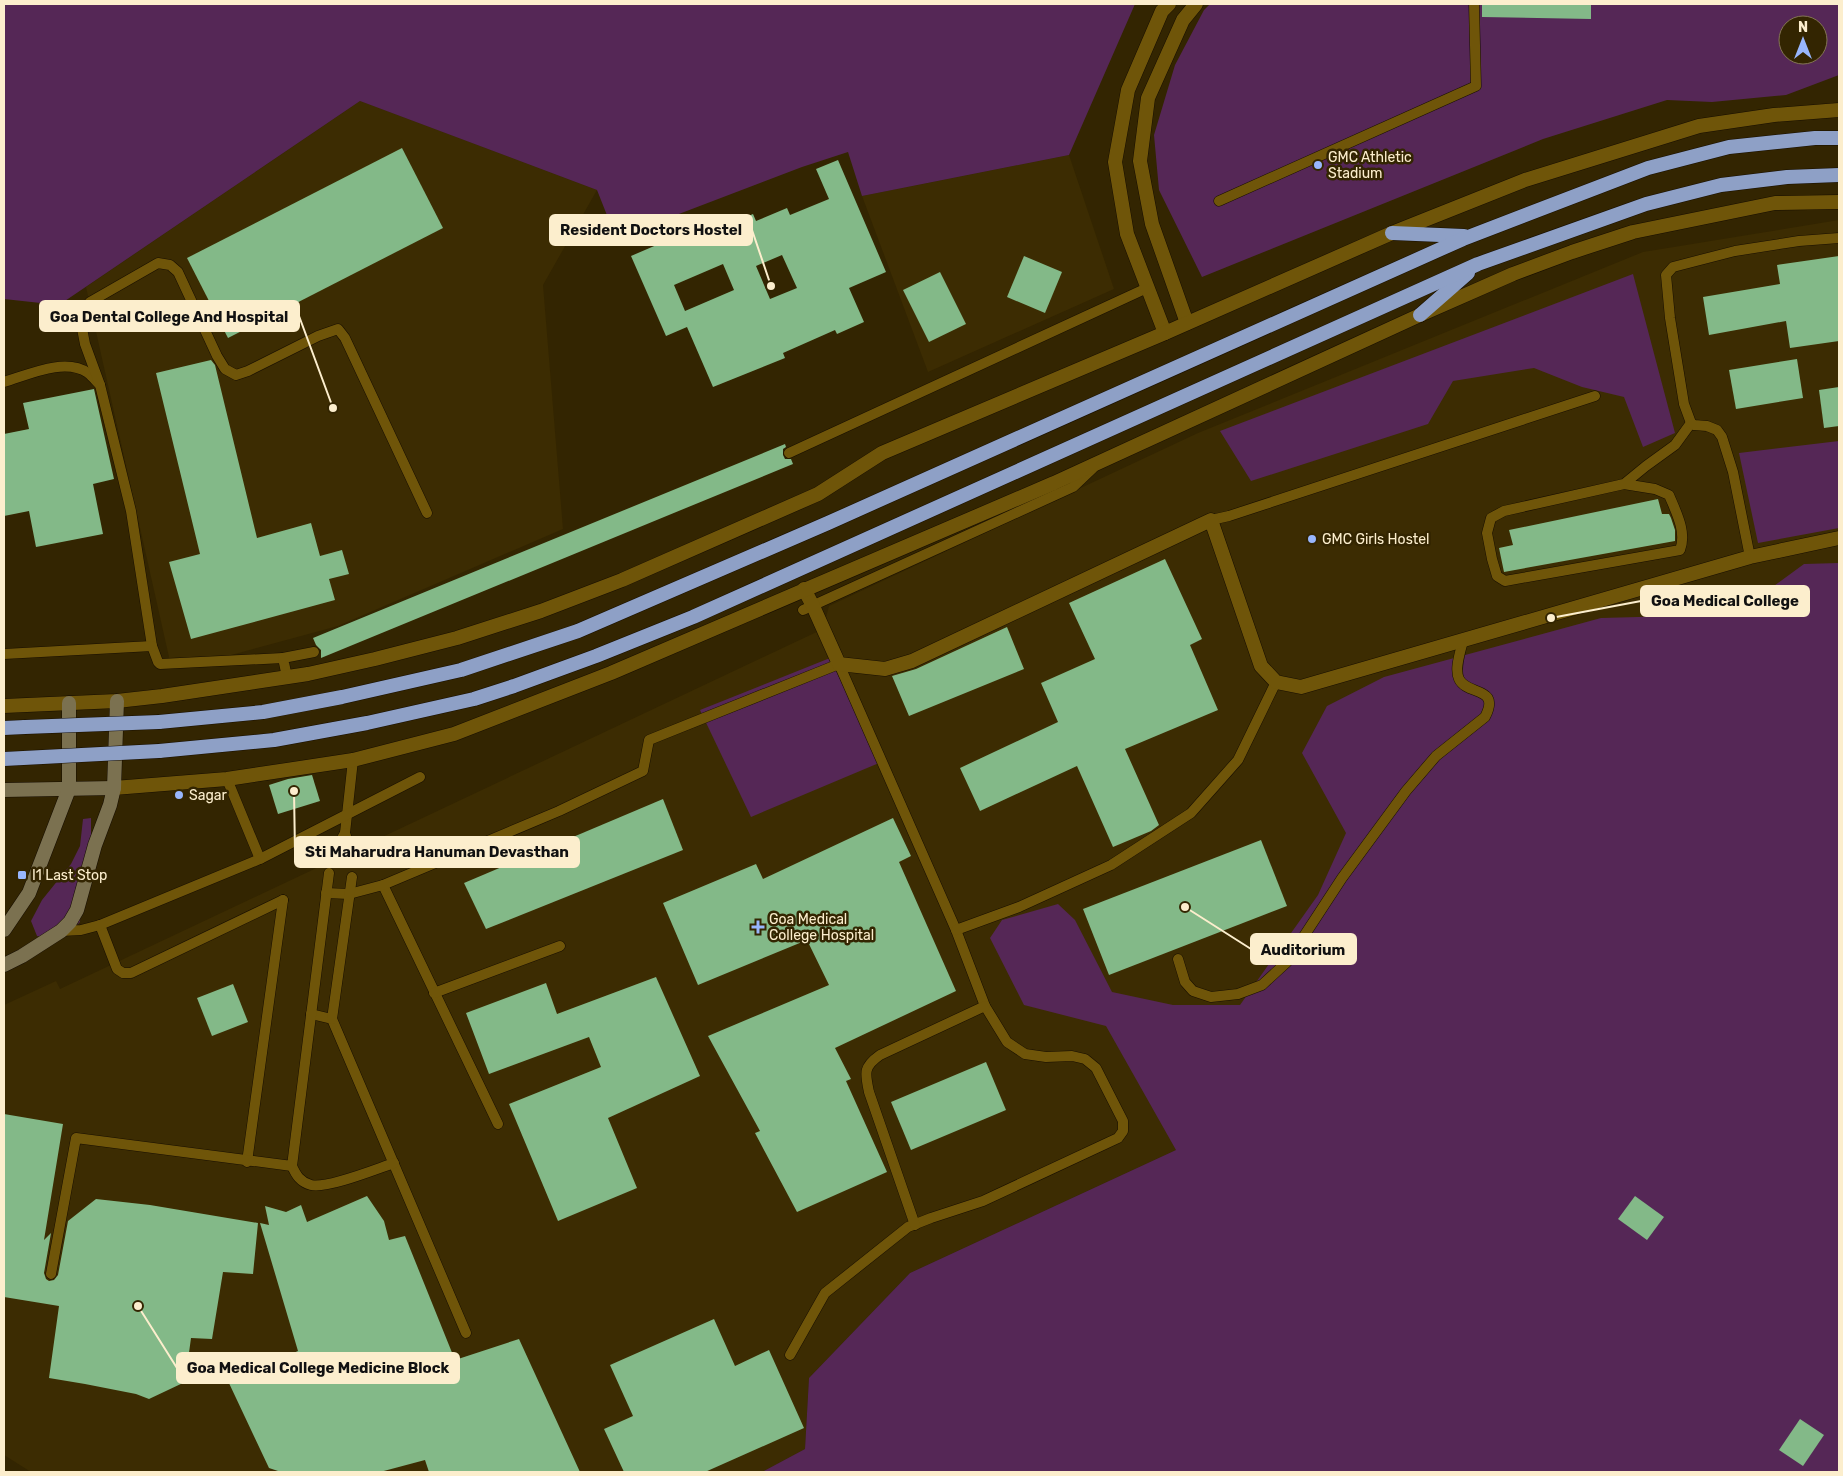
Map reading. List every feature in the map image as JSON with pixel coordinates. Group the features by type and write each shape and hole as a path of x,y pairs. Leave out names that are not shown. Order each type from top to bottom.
{"highway":[{"path":"4,728 159,722 263,712 342,697 461,670 578,631 819,527 1469,236 1648,168 1729,146 1815,138 1839,138"},
{"path":"4,759 159,751 274,740 367,723 474,698 514,686 596,656 693,617 1478,264 1646,204 1712,187 1787,177 1839,175"},
{"path":"1392,234 1469,236"},
{"path":"1420,315 1478,264"}],"main road":[{"path":"4,965 61,931 70,922 80,902 95,845 110,805 114,788 117,701"},
{"path":"4,930 29,893 69,789 70,703"},
{"path":"4,790 114,788"}],"street":[{"path":"1165,333 1126,234 1115,162 1128,90 1162,11 1169,4"},
{"path":"1187,322 1152,224 1140,161 1148,98 1183,20 1196,4"},
{"path":"4,706 117,701 287,677 375,659 457,638 541,611 613,584 818,494 882,453 1392,234 1525,180 1699,126 1774,114 1839,110"},
{"path":"114,788 227,779 354,760 454,734 612,673 1054,483 1513,274 1634,232 1775,203 1839,202"},
{"path":"804,590 808,608 839,664 884,669 912,661 1211,520 1261,666 1276,682 1301,687 1750,557 1839,538"}],"lane":[{"path":"1219,201 1476,86 1474,4"},
{"path":"1750,557 1733,472 1722,437 1717,430 1691,423 1684,404 1666,294 1666,275 1673,267 1735,251 1799,241 1839,238"},
{"path":"314,652 283,658 160,664 158,662 152,646 132,512 100,385 85,344 80,318 90,302 158,263 170,265 178,272 217,356 225,369 236,374 248,371 318,336 338,329 345,338 427,513"},
{"path":"789,453 1146,288"},
{"path":"4,382 55,367 72,366 88,373 100,385"},
{"path":"1211,520 1238,513 1595,396"},
{"path":"1624,484 1656,489 1669,495 1678,516 1683,542 1680,550 1505,581 1497,576 1486,533 1491,518 1504,511 1624,484 1676,445 1691,423"},
{"path":"808,608 1073,487 1099,462"},
{"path":"1178,959 1185,982 1194,991 1211,996 1238,994 1262,985 1287,962 1342,878 1406,791 1436,756 1485,717 1489,709 1488,700 1484,693 1466,686 1459,679 1458,669 1463,640"},
{"path":"4,654 152,646"},
{"path":"283,658 287,677"},
{"path":"326,893 349,894 383,885 559,811 643,772 649,740 839,664 956,930 985,1006 1007,1042 1025,1054 1046,1057 1072,1056 1085,1059 1096,1068 1123,1121 1123,1131 1118,1138 983,1201 908,1227 824,1293 790,1355"},
{"path":"956,930 1019,908 1111,865 1192,813 1238,760 1276,682"},
{"path":"351,852 345,833 354,760"},
{"path":"61,931 81,930 100,925 260,859 346,817 420,777"},
{"path":"227,779 260,859"},
{"path":"345,833 328,868 312,1014 292,1166 298,1178 311,1185 326,1185 394,1163"},
{"path":"352,877 332,1019 466,1333"},
{"path":"383,885 498,1124"},
{"path":"100,925 117,969 123,973 131,973 283,900 247,1162"},
{"path":"434,993 560,946"},
{"path":"915,1224 868,1092 866,1076 869,1063 880,1055 985,1006"},
{"path":"312,1014 332,1019"},
{"path":"51,1274 76,1138 247,1162 292,1166"}],"shaded area":[{"path":"4,4 1135,4 1069,155 862,196 848,152 802,167 616,238 597,190 360,101 59,305 4,299"},
{"name":"GMC Athletic Stadium","path":"1210,4 1839,4 1839,75 1786,95 1712,102 1667,100 1543,139 1202,277 1159,190 1154,135 1175,65 1204,10"},
{"path":"360,101 597,190 543,285 563,529 338,626 202,663 171,666 86,287"},
{"path":"1069,155 1114,289 928,372 862,196"},
{"name":"Goa Medical College Hospital","path":"1839,220 1839,720 1176,1150 910,1273 809,1378 805,1449 762,1472 31,1472 4,1455 4,1005 56,981 60,989 823,629 829,606 1198,433 1643,252"},
{"path":"1633,274 1675,433 1643,447 1624,397 1582,387 1534,368 1453,381 1428,424 1251,481 1220,431"},
{"path":"1839,441 1839,528 1758,543 1739,453"},
{"path":"1839,563 1839,1472 762,1472 805,1449 809,1378 910,1273 1176,1150 1106,1026 1024,1005 990,938 1002,920 1058,904 1075,920 1112,992 1173,1005 1240,1005 1318,895 1346,833 1302,753 1327,706 1384,677 1601,618 1713,615 1767,591 1804,564"},
{"path":"830,658 879,763 751,817 700,710"},
{"path":"91,818 91,846 81,898 80,922 66,934 56,938 37,936 31,921 42,900 71,864 80,846 83,819"}],"building":[{"path":"1482,4 1591,4 1591,19 1482,17"},
{"path":"402,148 443,228 228,338 187,258"},
{"path":"838,160 886,272 849,288 864,322 837,334 835,330 783,353 785,358 713,387 687,327 666,336 631,256 703,225 707,234 753,214 756,221 787,208 790,215 829,199 816,169","holes":["782,255 797,288 770,299 756,266","723,264 734,290 685,311 674,285"]},
{"path":"1024,256 1062,272 1045,313 1007,297"},
{"path":"1839,256 1839,341 1790,348 1786,321 1709,335 1703,297 1780,284 1777,265"},
{"path":"940,272 966,324 929,342 903,290"},
{"path":"1797,359 1803,398 1736,409 1729,370"},
{"path":"211,360 215,365 257,538 311,523 320,556 342,550 349,574 329,579 335,600 191,639 169,562 200,554 156,373"},
{"path":"1839,387 1839,426 1824,428 1819,390"},
{"path":"94,389 114,479 93,484 103,534 36,547 29,511 4,516 4,434 29,429 23,403"},
{"path":"785,444 786,447 783,449 783,455 785,459 791,459 793,464 321,658 321,650 313,638"},
{"path":"1658,499 1662,514 1669,514 1671,518 1675,530 1675,541 1504,572 1499,548 1513,545 1509,530"},
{"path":"1165,559 1202,639 1190,645 1218,710 1125,749 1159,825 1151,831 1113,847 1077,766 980,811 960,768 1058,722 1041,683 1095,659 1069,603"},
{"path":"1007,627 1024,669 909,716 892,676 916,669"},
{"path":"312,775 320,801 278,814 269,785 288,779"},
{"path":"663,799 683,850 486,929 464,883"},
{"path":"893,818 911,856 899,862 956,991 835,1048 851,1079 846,1081 887,1172 797,1212 755,1133 760,1131 708,1036 829,985 807,940 698,985 663,903 756,864 763,879"},
{"path":"1261,840 1287,906 1109,975 1083,909"},
{"path":"656,977 700,1076 608,1118 637,1188 558,1221 509,1104 601,1067 589,1037 489,1074 466,1013 546,983 557,1014"},
{"path":"233,984 248,1022 212,1036 197,998"},
{"path":"986,1062 1006,1110 911,1150 891,1102"},
{"path":"4,1114 63,1124 44,1240 51,1233 44,1273 49,1281 54,1280 58,1275 68,1221 96,1199 150,1205 258,1223 253,1274 223,1272 212,1339 191,1338 185,1382 149,1399 136,1394 49,1378 59,1306 4,1297"},
{"path":"367,1196 384,1221 389,1240 405,1236 455,1360 519,1339 580,1472 429,1472 425,1460 380,1472 281,1472 269,1468 228,1381 298,1351 260,1223 269,1225 265,1206 286,1212 301,1205 307,1222"},
{"path":"1635,1196 1664,1217 1647,1240 1618,1219"},
{"path":"714,1319 735,1366 769,1350 804,1428 705,1472 624,1472 604,1429 633,1416 610,1365"},
{"path":"1800,1419 1824,1435 1803,1466 1779,1450"}],"place":[{"name":"GMC Athletic Stadium","path":"1318,165"},
{"name":"Resident Doctors Hostel","path":"771,286"},
{"name":"Goa Dental College And Hospital","path":"333,408"},
{"name":"GMC Girls Hostel","path":"1312,539"},
{"name":"Goa Medical College","path":"1551,618"},
{"name":"Sti Maharudra Hanuman Devasthan","path":"294,791"},
{"name":"Sagar","path":"179,795"},
{"name":"I1 Last Stop","path":"22,875"},
{"name":"Auditorium","path":"1185,907"},
{"name":"Goa Medical College Hospital","path":"758,927"},
{"name":"Goa Medical College Medicine Block","path":"138,1306"}]}
